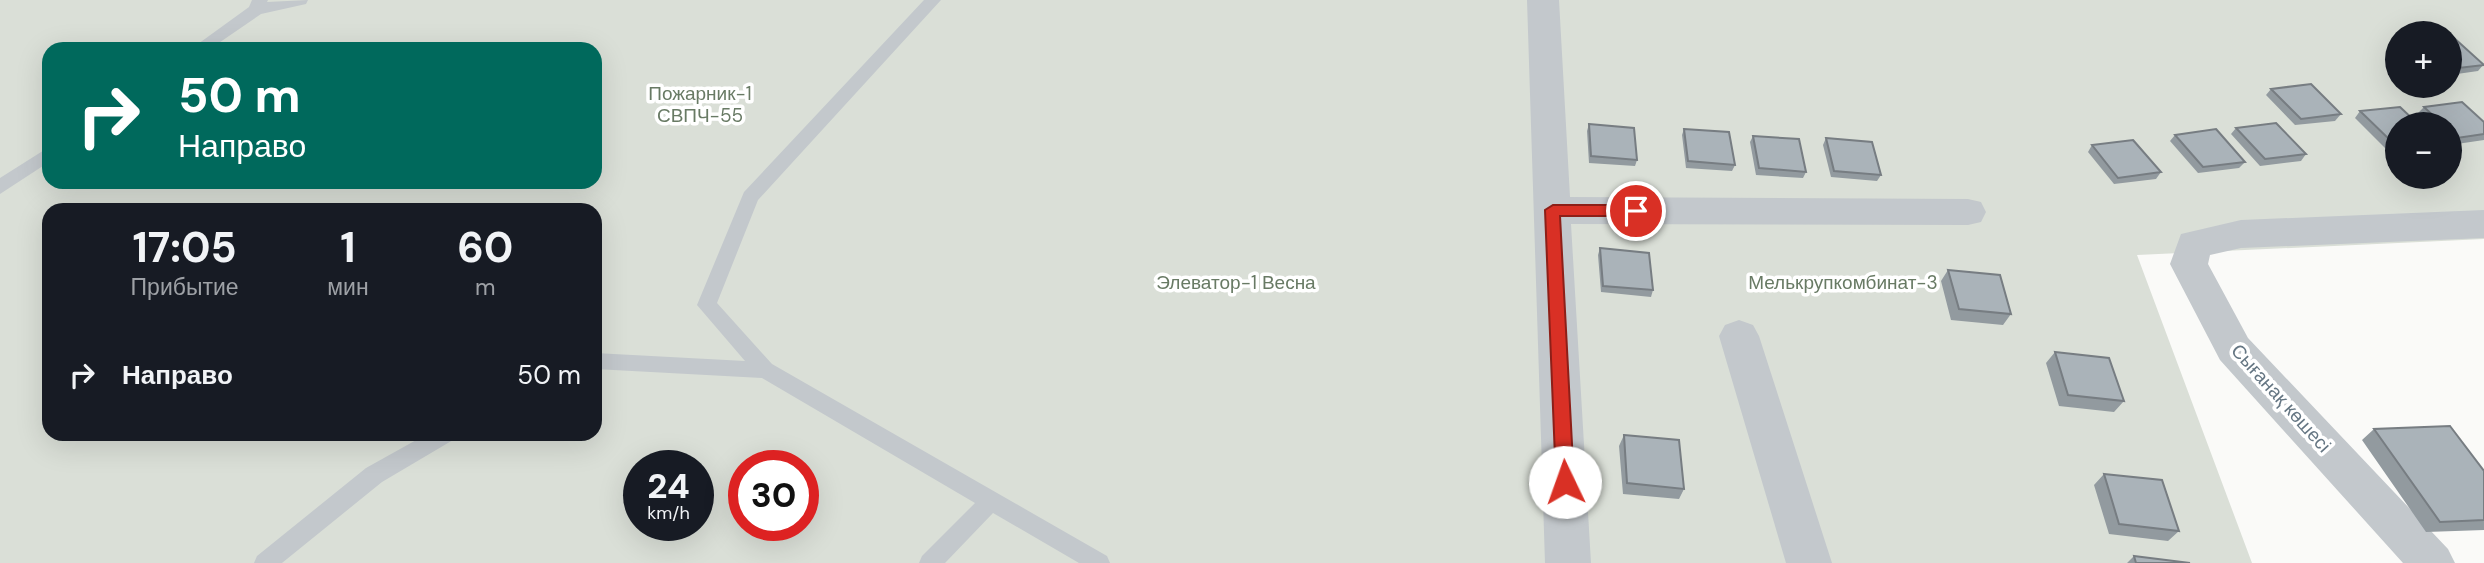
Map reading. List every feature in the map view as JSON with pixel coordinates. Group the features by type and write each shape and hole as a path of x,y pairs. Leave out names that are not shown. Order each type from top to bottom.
{"street":[{"path":"1543,0 1568,563"},
{"path":"1553,210 1968,212"},
{"name":"Сығанақ көшесі","path":"2432,563 2234,349 2189,264 2194,244 2241,234 2484,224"},
{"path":"1739,336 1809,563"}],"lane":[{"path":"208,42 258,5 300,0"},
{"path":"933,0 750,197 707,305 765,370 1099,563"},
{"path":"0,187 42,158"},
{"path":"602,361 765,370"},
{"path":"265,563 374,475 434,441"},
{"path":"930,563 991,501"}],"green space":[{"path":"0,0 2484,0 2484,239 2137,255 2252,563 0,563"}],"building":[{"path":"2462,45 2484,65 2462,68"},
{"path":"2311,84 2341,114 2301,119 2271,89"},
{"path":"2462,102 2484,122 2484,134 2462,137 2462,112 2429,112 2424,107"},
{"path":"2400,107 2405,112 2385,112 2385,135 2360,111"},
{"path":"2276,123 2306,154 2265,159 2236,128"},
{"path":"1589,124 1634,128 1637,160 1591,156"},
{"path":"1684,129 1729,132 1735,165 1688,161"},
{"path":"2216,129 2245,162 2203,167 2175,135"},
{"path":"1753,136 1799,139 1806,172 1759,168"},
{"path":"1826,138 1872,142 1881,175 1834,171"},
{"path":"2133,140 2161,172 2118,178 2092,145"},
{"path":"1600,248 1649,253 1653,290 1603,286"},
{"path":"1948,270 2000,275 2011,314 1959,309"},
{"path":"2055,352 2109,358 2124,401 2068,395"},
{"path":"2450,426 2484,471 2484,520 2440,522 2374,429"},
{"path":"1624,435 1679,440 1684,489 1627,483"},
{"path":"2104,474 2162,480 2179,531 2119,524"},
{"path":"2134,556 2190,563 2136,563"}],"route":[{"path":"1565,482 1553,210 1636,211"}],"park label":[{"name":"Пожарник-1 СВПЧ-55","path":"700,104"},
{"name":"Элеватор-1 Весна","path":"1236,282"},
{"name":"Мелькрупкомбинат-3","path":"1843,282"}]}
